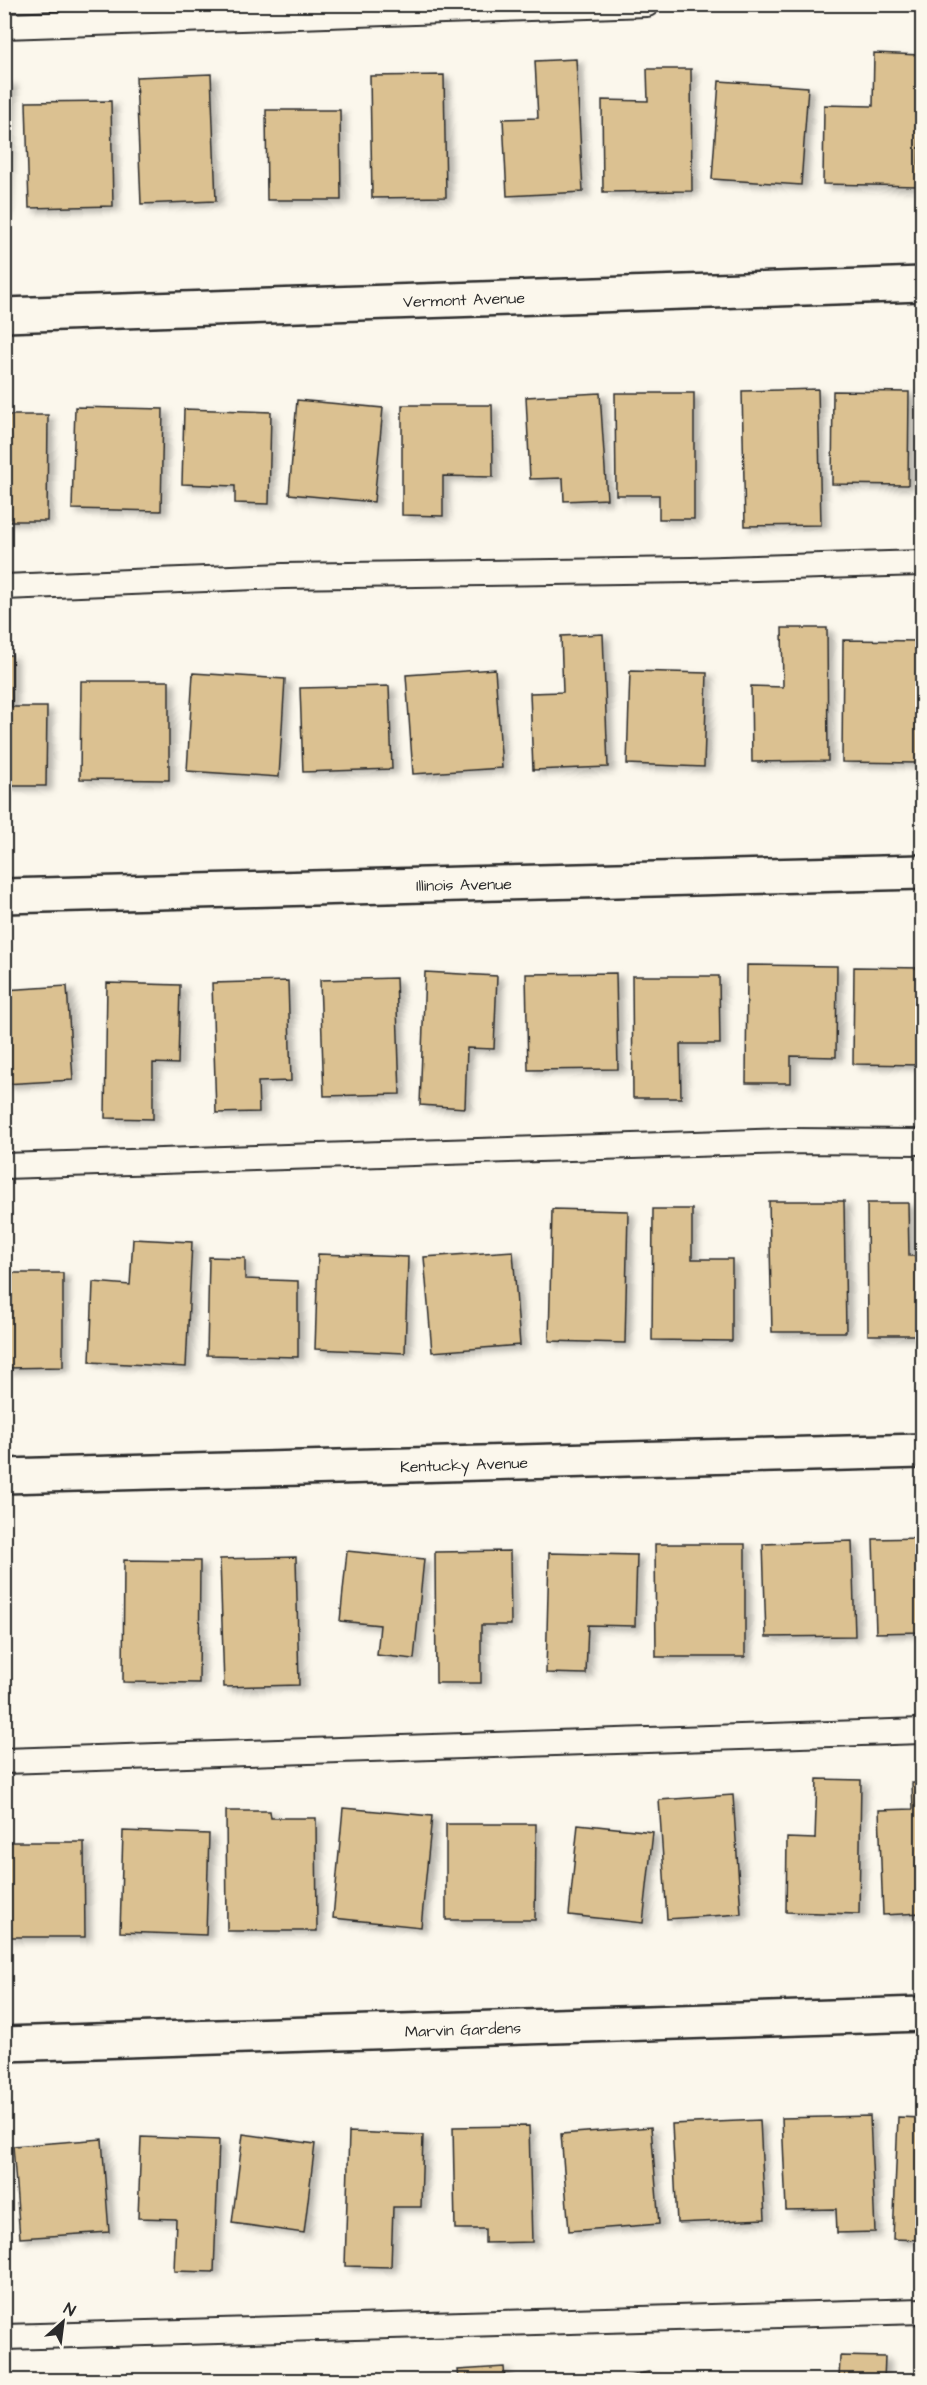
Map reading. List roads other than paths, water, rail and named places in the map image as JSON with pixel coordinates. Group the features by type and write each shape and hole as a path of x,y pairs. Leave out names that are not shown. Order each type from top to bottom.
{"street":[{"name":"Vermont Avenue","path":"4,315 922,284"},
{"name":"Illinois Avenue","path":"4,896 922,872"},
{"name":"Kentucky Avenue","path":"4,1476 922,1451"},
{"name":"Marvin Gardens","path":"4,2044 922,2014"}],"lane":[{"path":"4,26 647,4"},
{"path":"4,587 283,576 692,570 922,563"},
{"path":"4,1167 789,1141 922,1142"},
{"path":"4,1761 922,1731"},
{"path":"4,2337 922,2311"}]}
